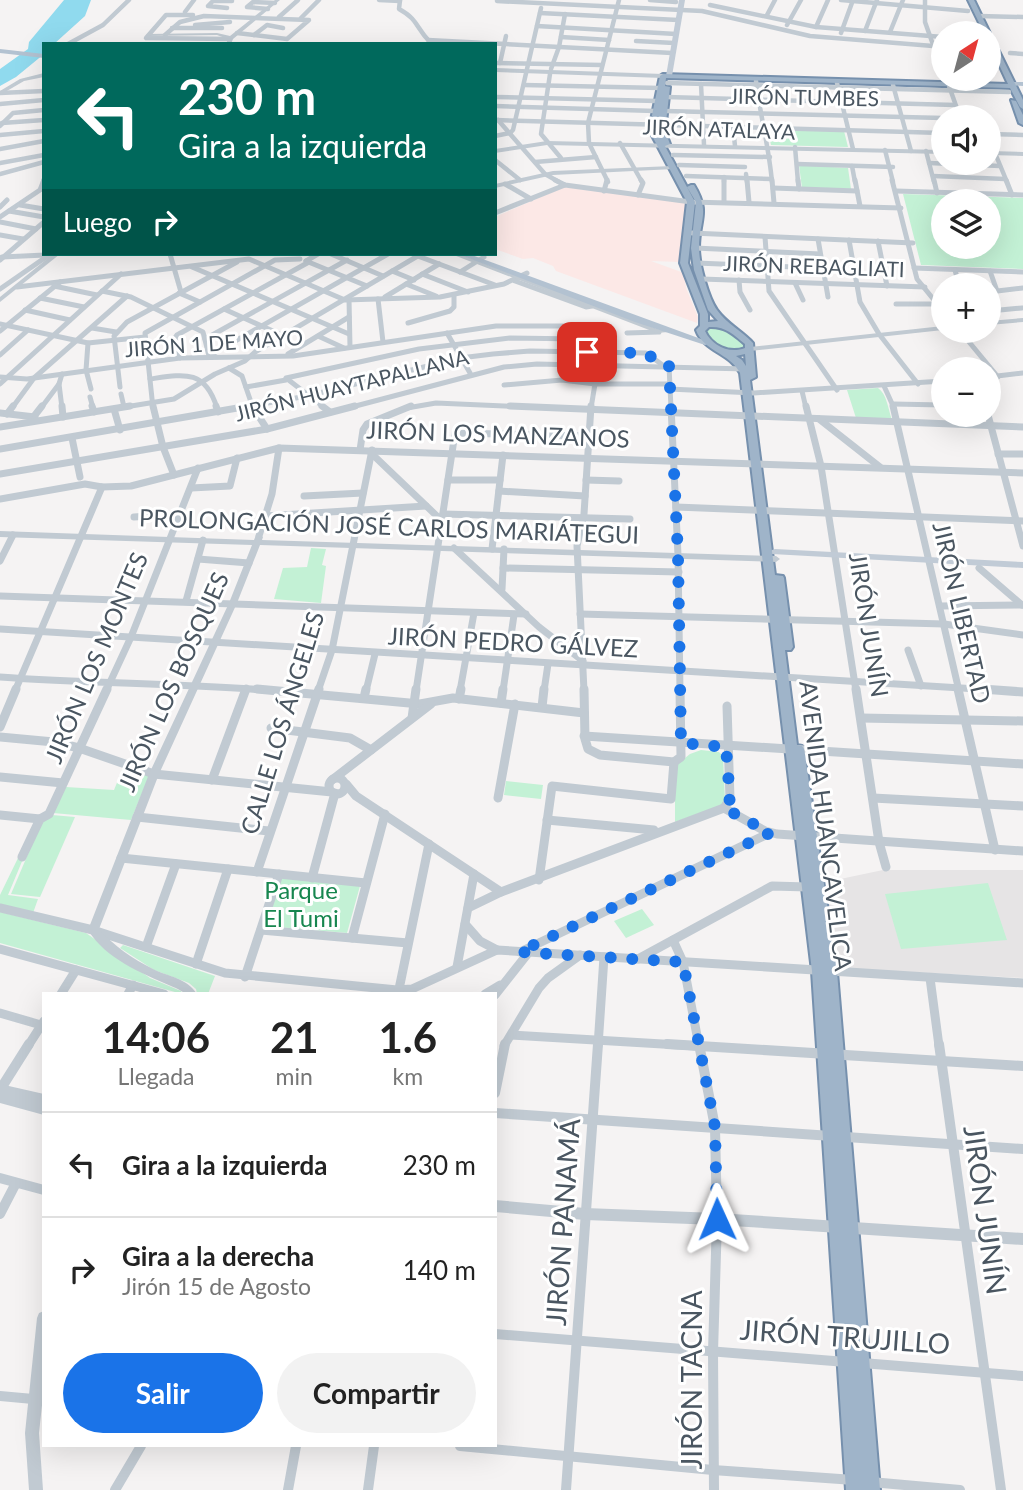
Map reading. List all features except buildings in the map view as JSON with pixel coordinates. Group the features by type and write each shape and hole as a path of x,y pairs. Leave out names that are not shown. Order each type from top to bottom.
{"highway":[{"path":"963,0 973,21"},
{"path":"971,0 981,21"},
{"path":"1001,74 1023,123"},
{"path":"666,79 931,87"},
{"path":"657,125 665,111 666,79"},
{"path":"666,79 655,111 657,125 662,144 695,202"},
{"path":"1001,80 1023,107"},
{"path":"1001,86 1005,86"},
{"path":"662,144 673,155 675,166 685,176 695,202 693,233 704,314 700,334 746,369"},
{"path":"693,233 684,252 684,263 701,285 712,310 749,347 737,354 718,348"},
{"path":"703,327 727,326"},
{"name":"AVENIDA HUANCAVELICA","path":"749,347 746,369 780,621 794,751 825,971 863,1485"},
{"name":"AVENIDA HUANCAVELICA","path":"808,837 808,887 825,971"}],"main road":[{"path":"666,79 678,1"},
{"path":"0,51 42,56"},
{"path":"1005,86 1023,85"},
{"path":"478,258 663,331 718,348"},
{"path":"521,277 673,328 703,327"},
{"path":"771,555 1023,567"},
{"path":"930,563 979,568 1023,567"}],"street":[{"path":"165,35 180,22 194,0"},
{"path":"279,17 298,0"},
{"path":"301,18 319,0"},
{"path":"379,0 400,0 399,9 413,16 421,33 430,42"},
{"path":"585,29 593,0"},
{"path":"604,191 608,181 589,143 588,124 592,99 601,75 619,0"},
{"path":"645,9 648,0 678,1"},
{"path":"767,15 775,0"},
{"path":"782,30 791,21 801,0"},
{"path":"816,27 828,0"},
{"path":"841,0 968,11"},
{"path":"890,32 903,0"},
{"path":"925,0 924,8 931,40"},
{"path":"72,42 103,24 126,1"},
{"path":"228,8 208,6 213,1 233,1"},
{"path":"222,15 233,1"},
{"path":"232,38 276,1"},
{"path":"268,9 247,7 253,2 276,1"},
{"path":"497,1 708,12 810,36 931,46"},
{"path":"841,39 853,1"},
{"path":"510,133 528,72 542,2"},
{"path":"708,12 710,2 816,27 929,35"},
{"path":"865,31 877,2"},
{"path":"540,13 675,20"},
{"path":"561,158 541,134 541,122 565,14"},
{"path":"166,15 210,15 309,20 289,38 254,35 232,38 146,38 166,15"},
{"path":"180,22 210,15"},
{"path":"214,34 238,16"},
{"path":"979,16 1023,17"},
{"path":"634,51 641,18"},
{"path":"189,28 207,22 230,22"},
{"path":"254,35 267,25 283,28 273,38"},
{"path":"537,26 673,34"},
{"path":"172,28 222,28"},
{"path":"148,35 214,34 232,38"},
{"path":"480,42 483,35"},
{"path":"506,36 498,63 602,65"},
{"path":"561,37 609,40"},
{"path":"636,41 672,43"},
{"path":"497,44 670,53"},
{"path":"575,65 580,48"},
{"path":"1010,53 1023,54"},
{"path":"497,71 666,79 701,84 756,82 757,100 769,146 775,203"},
{"path":"2,94 22,80 42,75"},
{"path":"524,85 597,87 666,79"},
{"path":"701,84 704,145"},
{"path":"838,84 853,149"},
{"path":"893,86 911,151"},
{"path":"1001,86 1005,86"},
{"path":"666,97 955,105 950,91"},
{"path":"2,94 42,92"},
{"path":"497,97 657,101"},
{"path":"728,99 729,112"},
{"path":"0,104 42,100"},
{"path":"819,101 822,114"},
{"path":"864,102 868,116"},
{"path":"497,106 655,111"},
{"path":"1,125 13,113 42,110"},
{"name":"JIRÓN TUMBES","path":"665,111 931,118"},
{"path":"1,125 42,120"},
{"path":"497,120 931,133"},
{"path":"497,121 545,174 565,185 695,202 901,208"},
{"path":"733,127 735,145"},
{"path":"0,135 42,131"},
{"path":"497,136 510,133"},
{"path":"1001,134 1023,135"},
{"path":"0,149 42,141"},
{"name":"JIRÓN ATALAYA","path":"497,151 547,143 620,143 931,151"},
{"path":"620,143 643,183 638,195"},
{"path":"9,147 15,160"},
{"path":"795,147 799,189"},
{"path":"887,150 912,243 919,283 931,296"},
{"path":"926,151 936,189"},
{"path":"1001,153 1023,154"},
{"path":"0,163 42,155"},
{"path":"673,155 770,157"},
{"path":"534,162 596,157"},
{"path":"744,157 749,202"},
{"path":"497,162 520,180"},
{"path":"1,177 42,163"},
{"path":"797,164 891,167"},
{"path":"497,168 503,166"},
{"path":"497,186 545,174 675,166 746,167"},
{"path":"852,166 860,206"},
{"path":"1001,168 1012,195"},
{"path":"685,176 772,179"},
{"path":"933,176 1006,179"},
{"path":"724,177 724,201"},
{"path":"0,220 33,195 42,184"},
{"path":"505,184 531,199"},
{"path":"497,213 565,185"},
{"path":"773,188 857,191"},
{"path":"898,192 931,193"},
{"path":"898,192 912,243"},
{"path":"33,195 42,197"},
{"path":"1001,195 1023,195"},
{"path":"0,199 8,200 0,207"},
{"path":"20,205 42,209"},
{"path":"497,205 506,209"},
{"path":"9,211 42,217"},
{"path":"0,220 36,229"},
{"path":"3,256 42,224"},
{"path":"693,233 912,243"},
{"path":"0,235 23,239"},
{"path":"765,237 769,291 837,390"},
{"path":"818,239 828,297"},
{"path":"849,240 860,302 879,334 918,384"},
{"path":"878,242 887,286"},
{"path":"0,248 3,256"},
{"path":"695,248 820,254"},
{"path":"3,256 42,255"},
{"path":"0,289 47,256"},
{"path":"0,300 55,256"},
{"path":"171,256 180,293"},
{"path":"174,475 163,447 152,403 150,362 145,337 147,331 280,256"},
{"path":"289,256 367,286"},
{"path":"180,358 175,337 314,256"},
{"path":"336,256 383,276"},
{"path":"57,284 127,296 173,317 203,332 209,356 385,256"},
{"path":"0,427 178,397 250,357 414,256"},
{"path":"421,256 497,286"},
{"path":"16,257 36,263"},
{"path":"460,272 478,258"},
{"path":"17,287 242,259 253,260 347,299 440,297 497,286 521,277 663,331"},
{"path":"124,407 117,366 116,332 127,322 242,259"},
{"path":"275,260 305,261"},
{"path":"205,339 347,260"},
{"path":"696,263 821,268"},
{"path":"381,298 439,264"},
{"path":"189,266 349,334"},
{"path":"917,268 1023,272"},
{"path":"392,271 414,280"},
{"path":"2,379 121,274"},
{"path":"422,274 468,292"},
{"path":"0,276 14,279"},
{"path":"739,280 740,292 750,310"},
{"name":"JIRÓN REBAGLIATI","path":"701,285 739,280 924,286"},
{"path":"795,283 803,300"},
{"path":"0,331 3,325 57,284"},
{"path":"406,284 440,297"},
{"path":"1001,291 1023,288"},
{"path":"180,293 200,302"},
{"path":"408,323 450,312 454,307 454,295"},
{"path":"4,414 34,378 127,296"},
{"path":"40,298 84,307"},
{"path":"381,298 383,341"},
{"path":"318,336 347,348 347,299"},
{"path":"1016,301 1022,309"},
{"path":"896,304 931,304"},
{"path":"223,309 284,336"},
{"path":"1001,310 1022,309"},
{"path":"26,310 71,320"},
{"path":"286,356 349,317"},
{"path":"1001,322 1023,320"},
{"path":"3,325 88,343 145,337"},
{"name":"JIRÓN 1 DE MAYO","path":"2,379 34,378 180,358 286,356 496,326 580,326"},
{"path":"92,328 116,332"},
{"path":"749,347 931,329"},
{"path":"0,355 29,330"},
{"path":"626,333 663,331"},
{"path":"447,333 470,373"},
{"path":"246,387 409,351 510,338 581,339 588,343 587,352"},
{"path":"88,343 86,370 94,412"},
{"path":"970,343 981,357"},
{"path":"716,366 718,348"},
{"path":"0,449 307,396 460,358 512,352 646,353 667,366 679,572 681,743 672,797 551,786 539,880"},
{"name":"JIRÓN HUAYTAPALLANA","path":"0,474 267,429 470,373 503,367 537,364 716,366 746,369"},
{"path":"229,368 242,376 253,406 267,429"},
{"path":"1001,377 1023,373"},
{"path":"36,415 59,384 62,374"},
{"path":"150,379 189,377 204,382 210,388 218,412"},
{"path":"286,379 330,412"},
{"path":"504,385 562,380 750,393 931,382"},
{"path":"59,384 63,417"},
{"path":"595,384 585,496 577,549 584,664 584,736 589,749 600,755 678,759"},
{"name":"JIRÓN LIBERTAD","path":"884,386 893,404 995,850"},
{"name":"JIRÓN JUNÍN","path":"802,391 821,466 879,842 886,867"},
{"path":"360,450 365,426 418,405 436,403 931,423"},
{"path":"893,404 931,405"},
{"path":"114,409 120,430"},
{"path":"4,414 48,418"},
{"path":"819,419 880,468"},
{"path":"1001,426 1023,427"},
{"path":"991,427 1020,521 1023,546"},
{"path":"412,718 455,433 589,436"},
{"path":"72,438 80,477"},
{"name":"JIRÓN LOS MANZANOS","path":"0,499 85,484 102,487 131,486 276,448 1023,472"},
{"name":"JIRÓN LOS BOSQUES","path":"93,930 155,774 249,563 265,516 276,448"},
{"path":"372,452 426,506 442,517 630,519"},
{"name":"CALLE LOS ÁNGELES","path":"257,872 332,650 372,452"},
{"path":"998,454 1023,454"},
{"path":"493,546 503,455"},
{"path":"191,488 230,486 237,458"},
{"name":"JIRÓN LOS MONTES","path":"22,856 40,819 49,814 131,637 198,468"},
{"path":"448,480 500,480"},
{"path":"586,480 619,481"},
{"path":"0,727 102,487"},
{"path":"499,491 585,496"},
{"path":"304,496 363,493"},
{"path":"265,516 426,506"},
{"path":"676,507 1020,521"},
{"path":"134,517 180,514"},
{"name":"PROLONGACIÓN JOSÉ CARLOS MARIÁTEGUI","path":"0,528 84,534 771,555"},
{"name":"PROLONGACIÓN JOSÉ CARLOS MARIÁTEGUI","path":"0,534 84,534"},
{"path":"0,561 13,535"},
{"name":"PROLONGACIÓN JOSÉ CARLOS MARIÁTEGUI","path":"170,537 203,540 258,539"},
{"path":"186,601 203,540"},
{"name":"PROLONGACIÓN JOSÉ CARLOS MARIÁTEGUI","path":"438,545 454,548 493,546 504,549 577,549"},
{"path":"454,548 584,664"},
{"path":"502,589 504,549"},
{"path":"198,559 249,563"},
{"path":"503,568 679,572"},
{"path":"979,568 1023,606"},
{"path":"0,596 526,614"},
{"path":"940,606 1023,606"},
{"path":"459,699 474,613"},
{"path":"580,614 944,624 1023,635"},
{"path":"501,703 514,615"},
{"name":"JIRÓN PEDRO GÁLVEZ","path":"0,629 374,654 584,664 680,673 1023,692"},
{"path":"908,650 920,686"},
{"path":"364,698 374,654"},
{"path":"542,707 548,664"},
{"path":"0,677 196,684 414,703 459,699 583,713"},
{"path":"212,780 247,689"},
{"path":"346,769 344,791 335,793 328,789 331,781 346,769 433,702"},
{"path":"498,798 515,704"},
{"path":"468,908 501,892 539,880 724,808 730,799 726,747 727,706"},
{"path":"861,718 1023,721"},
{"path":"271,727 350,738 371,750"},
{"path":"584,736 1023,764"},
{"path":"0,737 54,742 155,774 309,789 361,798"},
{"path":"0,777 64,783"},
{"path":"309,789 338,779 346,783 361,798 501,892"},
{"path":"313,878 335,793"},
{"path":"873,798 1023,806"},
{"path":"724,808 770,833 1023,851"},
{"path":"0,814 40,819"},
{"path":"352,938 385,814"},
{"path":"137,817 269,831"},
{"path":"547,820 654,830"},
{"path":"497,992 524,952 770,833"},
{"path":"398,992 429,844"},
{"path":"121,858 366,883"},
{"path":"146,947 176,864"},
{"path":"196,964 228,869"},
{"path":"245,977 279,874"},
{"path":"457,967 474,874"},
{"path":"638,959 772,886 808,887"},
{"path":"0,908 93,930 245,977 398,992 412,989 497,950"},
{"path":"465,924 480,941 497,950 1023,984"},
{"path":"93,930 105,943 141,968 185,987 189,992"},
{"path":"261,930 408,943"},
{"name":"JIRÓN TACNA","path":"673,940 683,962 697,1047 715,1127 717,1219 713,1352 714,1490"},
{"path":"0,949 76,970 130,989 150,992"},
{"path":"497,1078 500,1046 511,1035 539,988 548,978 580,955"},
{"name":"JIRÓN PANAMÁ","path":"566,1490 579,1341 585,1214 600,1041 604,957"},
{"path":"62,992 76,970"},
{"name":"JIRÓN JUNÍN","path":"930,978 1001,1490"},
{"path":"489,992 501,985"},
{"path":"0,1013 42,1023 0,1089 42,1100"},
{"path":"511,1035 1023,1066"},
{"path":"0,1098 42,1109"},
{"path":"497,1114 1023,1149"},
{"path":"0,1178 42,1190"},
{"path":"0,1214 16,1183"},
{"path":"497,1206 585,1214 717,1219 1023,1239"},
{"name":"JIRÓN TRUJILLO","path":"497,1334 1023,1376"},
{"path":"36,1490 32,1466 42,1351"},
{"path":"0,1396 39,1400"},
{"path":"115,1490 140,1447"},
{"path":"288,1490 296,1447"},
{"path":"368,1490 374,1447"},
{"path":"470,1447 863,1485 960,1490"}],"shaded area":[{"path":"564,187 687,203 683,230 680,231 683,232 680,262 651,261 684,273 686,288 698,317 697,323 556,271 553,266 533,258 523,259 497,250 497,216"},
{"path":"883,870 1023,870 1023,978 837,968 826,882"}],"green space":[{"path":"768,129 844,131 848,147 771,145"},
{"path":"799,165 848,168 851,189 802,188"},
{"path":"903,194 931,195 931,259 1001,259 1001,197 1023,198 1023,269 921,265"},
{"path":"714,325 725,328 748,348 737,352 709,341 704,329"},
{"path":"878,388 885,398 892,420 856,418 847,390"},
{"path":"311,548 326,549 322,565 326,566 321,603 274,599 283,568 307,567"},
{"path":"701,750 719,752 723,756 725,801 722,805 675,822 675,766 690,754"},
{"path":"123,768 149,776 131,820 53,813 66,787 114,790"},
{"path":"506,781 543,785 541,799 504,795"},
{"path":"52,815 75,817 40,897 11,894 42,821"},
{"path":"18,858 23,859 8,895 38,899 33,913 0,904 0,895"},
{"name":"Parque El Tumi","path":"282,877 360,886 347,933 266,926"},
{"path":"988,883 1007,940 901,949 885,894"},
{"path":"642,909 654,925 626,938 614,921"},
{"path":"0,912 86,933 150,978 181,992 175,992 0,943"},
{"path":"123,945 215,976 209,992 197,992 189,983 154,970 120,948"}],"water":[{"path":"64,0 91,0 85,16 56,42 42,42 42,56 0,86 0,69 28,49 29,42"}],"route":[{"path":"587,352 646,353 664,366 669,366 678,555 681,743 726,747 730,799 724,808 770,833 519,952 683,962 697,1047 715,1127 717,1219"}]}
